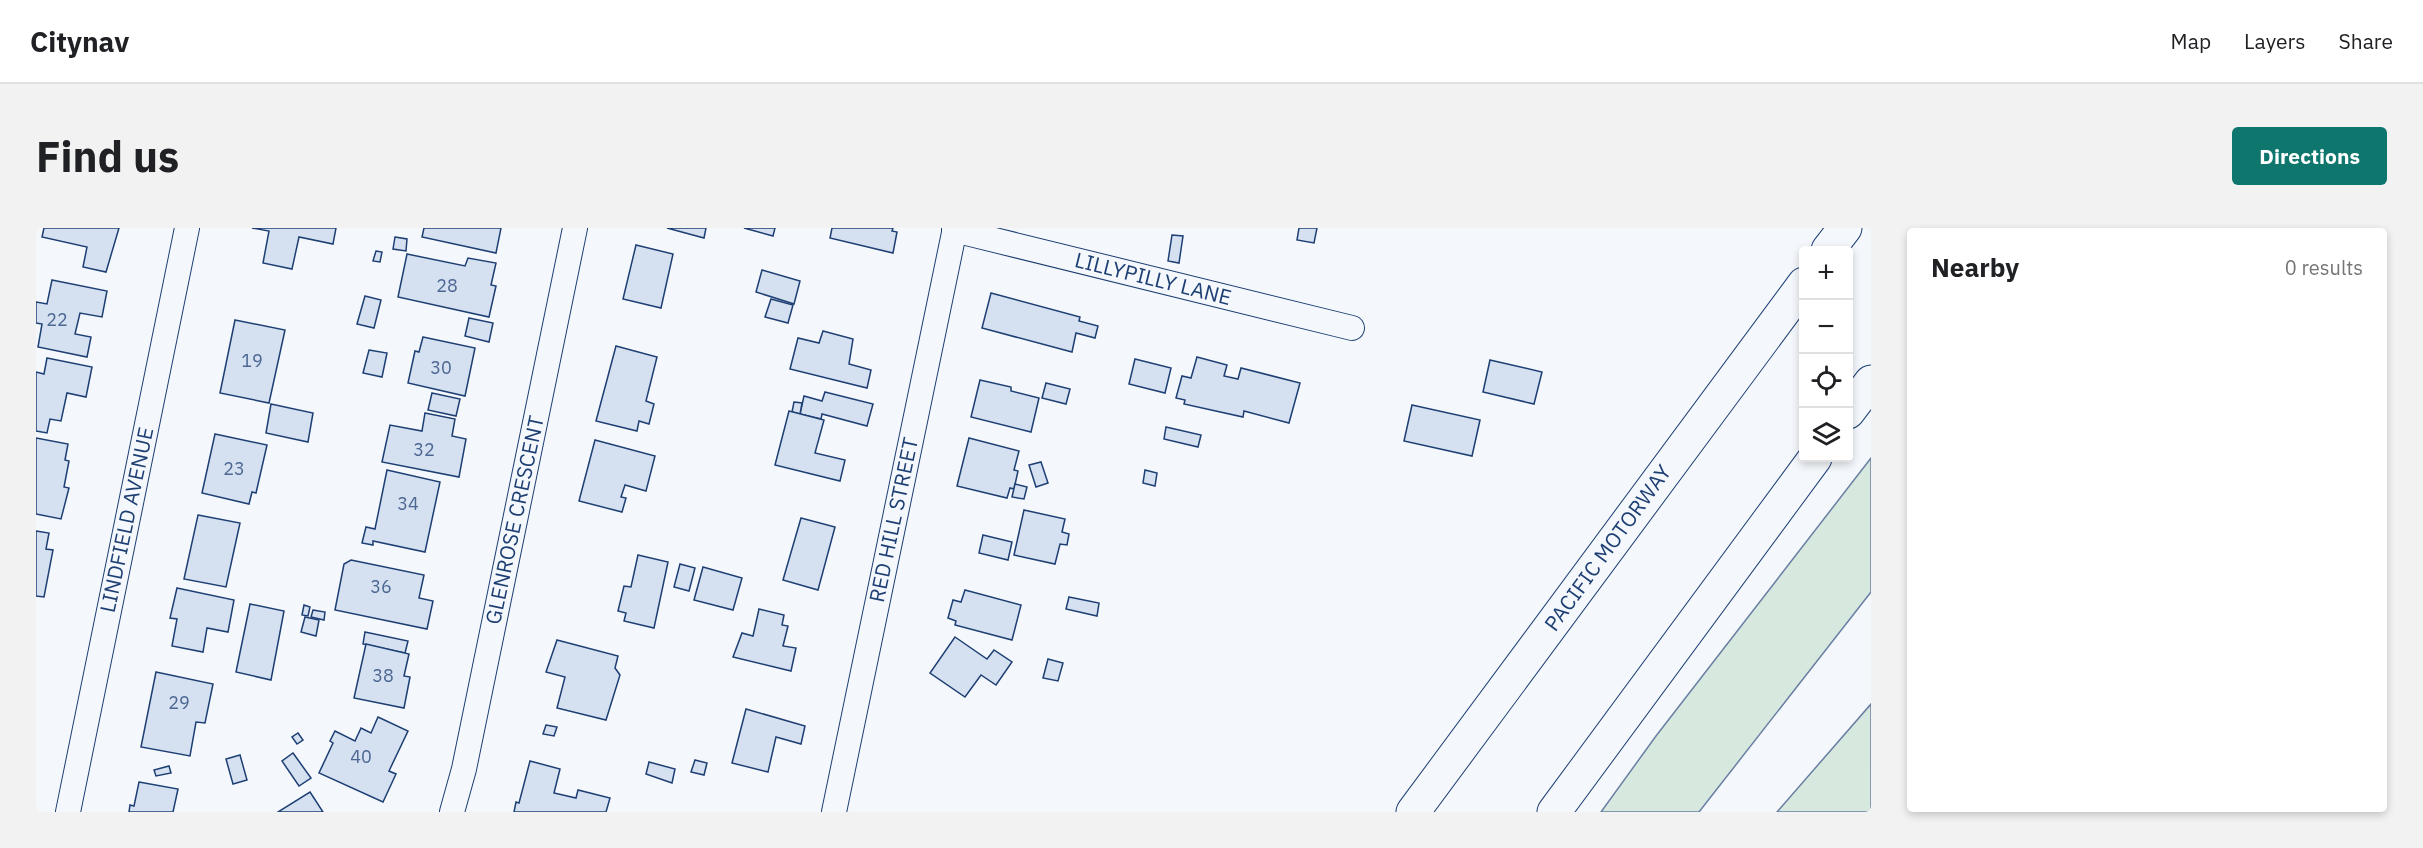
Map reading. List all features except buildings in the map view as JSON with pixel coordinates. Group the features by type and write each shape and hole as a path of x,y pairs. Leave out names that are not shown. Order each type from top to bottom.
{"highway":[{"path":"1831,246 1845,228"},
{"name":"PACIFIC MOTORWAY","path":"1413,812 1799,289"},
{"path":"1851,408 1871,382"},
{"path":"1554,812 1812,462"}],"street":[{"name":"LINDFIELD AVENUE","path":"68,812 187,228"},
{"name":"GLENROSE CRESCENT","path":"452,812 464,769 575,228"},
{"name":"LILLYPILLY LANE","path":"954,229 1352,328"},
{"name":"RED HILL STREET","path":"834,812 954,229"}],"shaded area":[{"path":"1871,458 1871,592 1699,812 1601,812 1656,736"},
{"path":"1871,704 1871,812 1777,812"}]}
